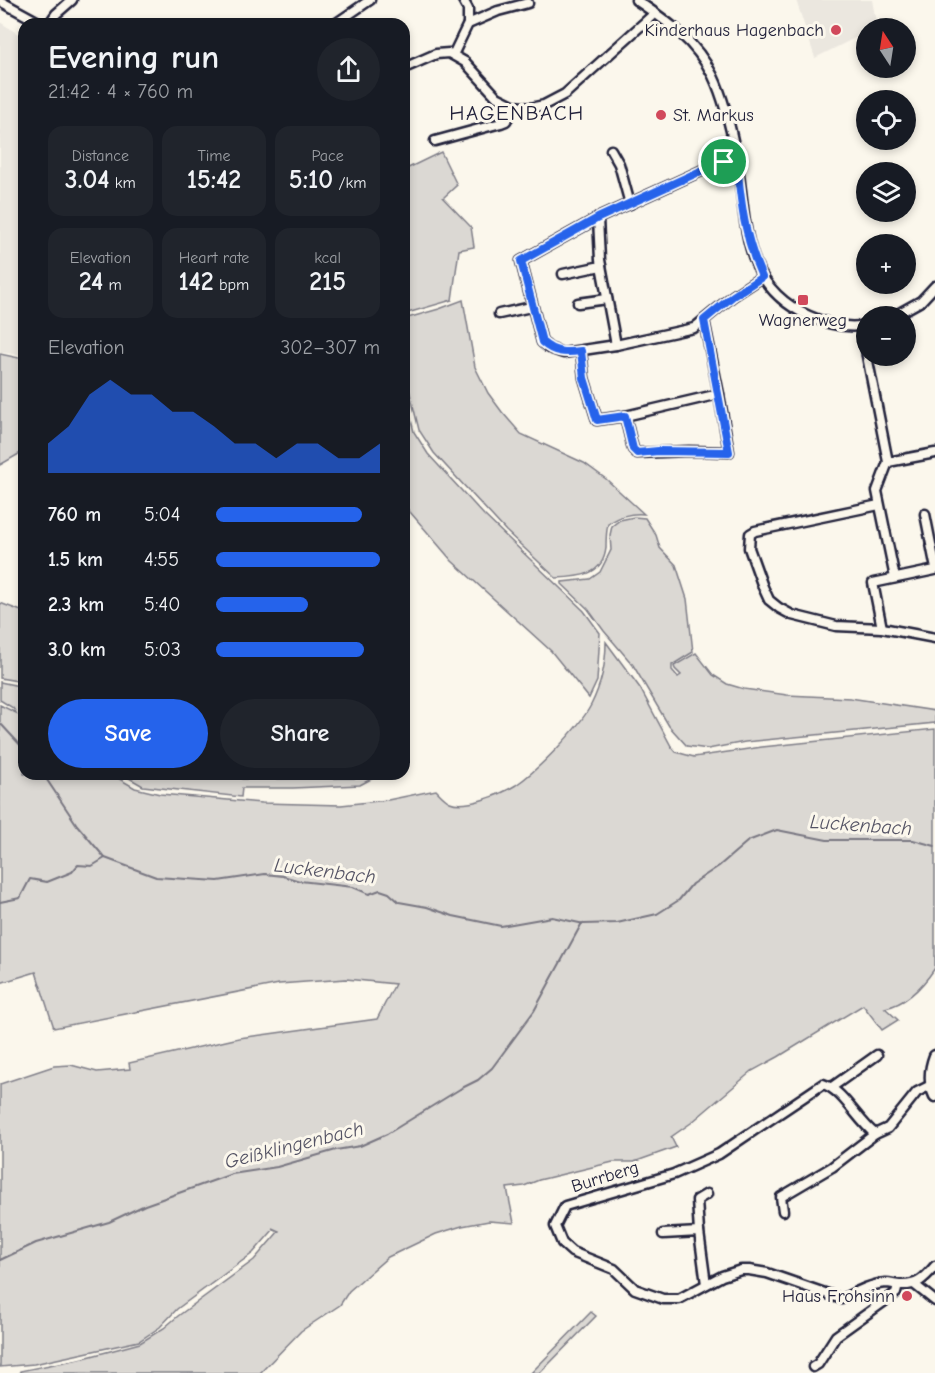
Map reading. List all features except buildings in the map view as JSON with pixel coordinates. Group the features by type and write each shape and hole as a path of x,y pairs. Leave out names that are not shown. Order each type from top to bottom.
{"street":[{"path":"53,18 72,0"},
{"path":"344,18 370,0"},
{"path":"451,54 468,24 468,9 463,0"},
{"path":"636,0 683,33 703,58 717,86 736,155 744,226 762,277 784,302 802,313 818,320 847,327 856,326"},
{"path":"0,1 31,18"},
{"path":"468,24 498,11 528,3"},
{"path":"410,65 436,54 451,54 465,62 497,97 515,106 530,108 544,105 565,94 655,13"},
{"path":"435,141 506,121 515,106"},
{"path":"611,150 619,164 630,204"},
{"path":"736,155 598,218 521,261 531,308 542,342 549,348 563,353 581,351 694,328 733,296 762,277"},
{"path":"598,218 601,266 616,345"},
{"path":"563,274 601,266"},
{"path":"912,306 921,301 935,286"},
{"path":"578,303 608,299"},
{"path":"499,314 531,308"},
{"path":"625,416 633,449 637,453 729,452 704,320"},
{"path":"581,351 584,378 597,420 625,416 719,394"},
{"path":"869,366 888,462 877,491 895,578"},
{"path":"888,462 935,453"},
{"path":"879,505 755,531 750,534 750,548 763,587 769,600 792,615 836,626 882,628 935,638"},
{"path":"925,514 935,564"},
{"path":"882,628 873,583 935,570"},
{"name":"Burrberg","path":"877,1055 832,1087 823,1084 719,1154 674,1174 566,1206 555,1226 562,1243 572,1252 614,1269 635,1289 663,1299 679,1299 706,1284 741,1270 754,1270 842,1299 863,1288 887,1283 898,1285"},
{"path":"935,1056 931,1085 935,1096"},
{"path":"783,1211 781,1197 832,1167 874,1134 888,1128 917,1092 931,1085"},
{"path":"832,1087 874,1134"},
{"path":"706,1284 699,1232 698,1200 707,1194"},
{"path":"663,1234 699,1232"},
{"path":"813,1367 818,1364 836,1336 896,1293 898,1285 915,1285 923,1280 935,1266"},
{"path":"915,1285 935,1301"}],"shaded area":[{"name":"Kinderhaus Hagenbach","path":"796,0 872,0 875,18 856,18 856,38 815,58"},
{"path":"0,22 18,34 18,355 0,352"},
{"path":"441,152 457,185 443,198 471,227 474,247 459,250 452,300 410,312 410,167"},
{"path":"463,300 475,367 488,393 521,434 584,463 606,479 644,514 625,516 608,524 604,557 595,570 573,577 556,578 506,531 434,453 419,430 410,393 410,317"},
{"path":"0,354 18,358 18,454 0,465"},
{"path":"410,416 414,432 428,454 484,515 584,611 600,633 597,681 589,698 551,651 452,561 410,512"},
{"path":"634,517 645,518 656,535 660,548 676,565 687,599 693,652 672,665 672,670 678,677 681,675 674,666 696,653 713,675 727,684 744,689 787,695 850,698 935,711 935,723 745,742 708,749 687,746 669,726 633,665 588,609 562,584 562,582 590,579 600,572 611,550 612,526 620,520"},
{"path":"0,603 18,610 18,681 0,678"},
{"path":"606,642 640,688 671,746 676,752 694,757 762,747 935,729 935,968 907,998 885,1008 898,1020 882,1030 863,1005 752,1071 671,1137 676,1147 634,1162 613,1162 539,1180 524,1186 507,1188 514,1223 489,1221 462,1226 436,1234 388,1257 349,1291 340,1305 301,1331 260,1373 20,1373 20,1371 84,1358 140,1343 164,1328 254,1260 279,1231 272,1228 274,1229 253,1253 177,1309 160,1327 139,1341 34,1364 0,1367 0,1084 54,1066 71,1065 97,1072 130,1069 129,1063 239,1038 377,1019 395,984 346,979 279,984 54,1028 36,972 0,983 0,705 16,713 13,708 0,700 0,682 18,686 18,780 121,780 135,788 160,794 262,803 341,805 388,800 436,790 450,802 465,804 493,796 516,785 568,736 595,697"},
{"path":"132,780 369,780 360,785 242,788 241,797 143,786"},
{"path":"591,1312 596,1316 540,1373 531,1373"}],"waterway":[{"name":"Luckenbach","path":"0,723 18,742"},
{"name":"Luckenbach","path":"47,780 77,825 105,858 156,877 218,881 265,874 283,876 300,881 353,887 369,894 380,890 389,893 399,902 501,926 552,917 584,924 617,923 657,914 679,900 692,884 719,866 748,841 777,830 827,840 913,840 935,846"},
{"path":"0,902 20,898 30,879 47,882 72,872 78,865 92,866 105,858"},
{"name":"Geißklingenbach","path":"0,1260 36,1243 109,1222 145,1205 232,1174 277,1167 336,1150 360,1146 387,1134 478,1080 492,1068 534,1011 582,923"}],"place":[{"name":"Kinderhaus Hagenbach","path":"836,30"},
{"name":"St. Markus","path":"661,115"},
{"name":"Wagnerweg","path":"803,300"},
{"name":"Haus Frohsinn","path":"907,1296"}],"district":[{"name":"HAGENBACH","path":"517,113"}],"route":[{"path":"736,155 744,226 762,277 733,296 704,320 729,452 637,453 633,449 625,416 597,420 584,378 581,351 563,353 549,348 542,342 531,308 521,261 598,218 724,162 736,155"}]}
